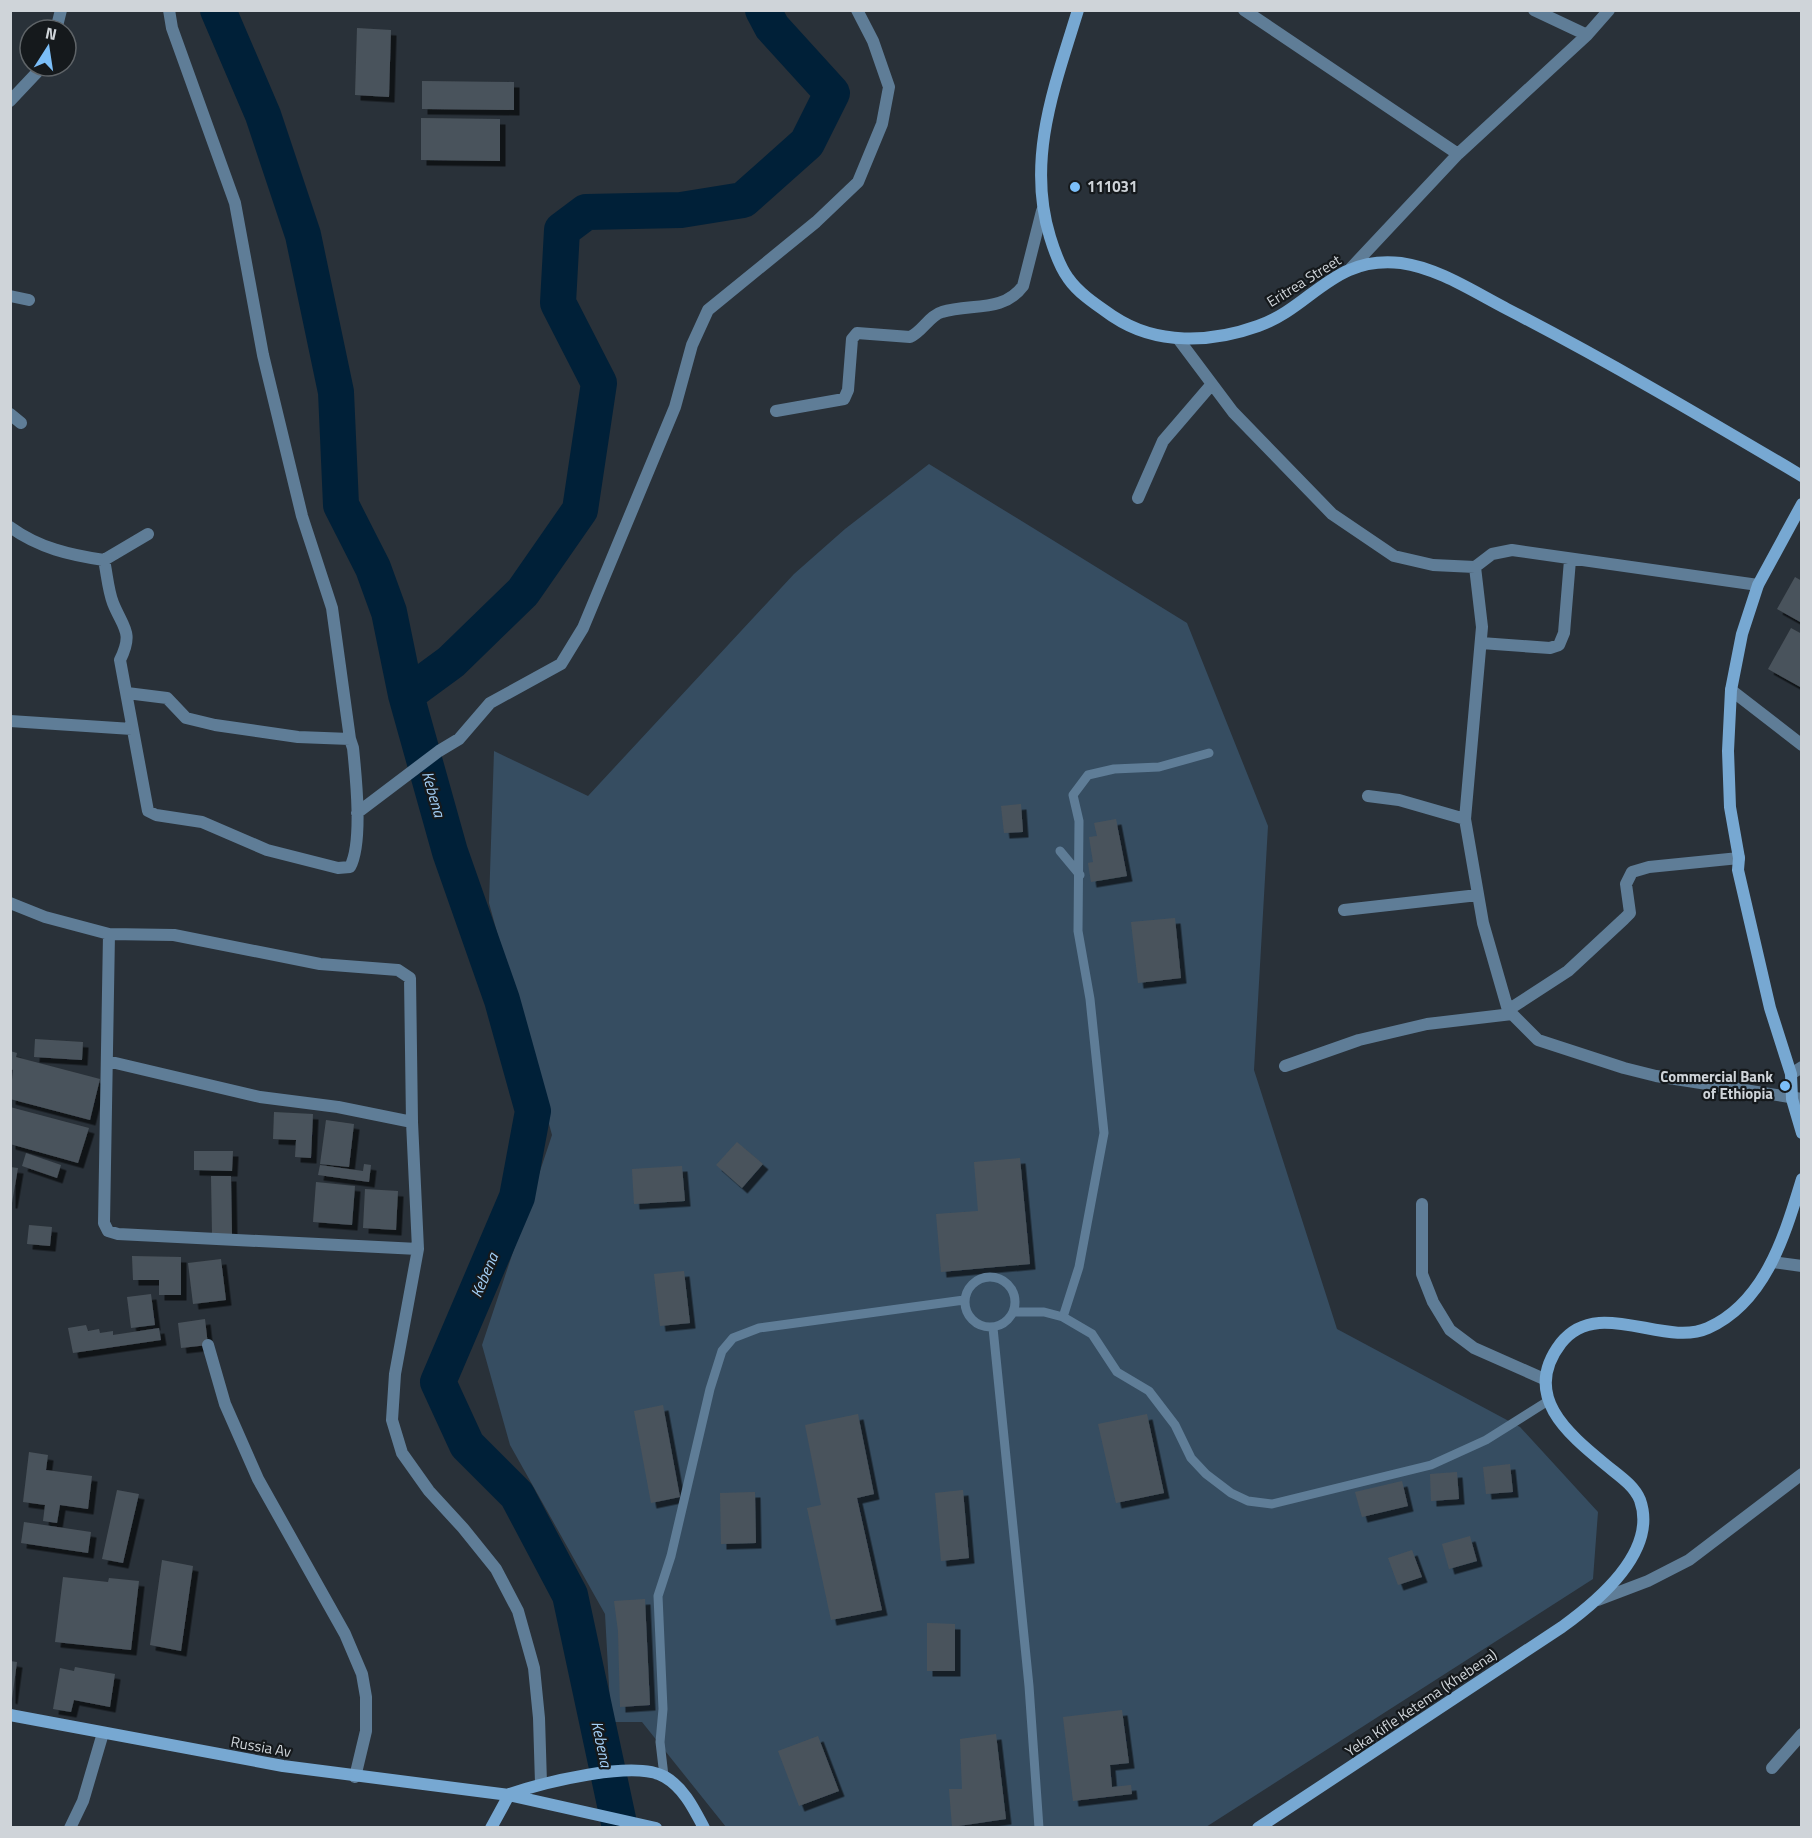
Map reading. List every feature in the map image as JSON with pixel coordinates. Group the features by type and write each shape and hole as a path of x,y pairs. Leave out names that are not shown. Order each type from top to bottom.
{"main road":[{"name":"Eritrea Street","path":"1078,10 1047,113 1040,166 1042,211 1067,277 1090,301 1120,321 1152,335 1179,340 1228,334 1259,326 1350,267 1373,263 1401,263 1434,272 1608,361 1802,476"},
{"path":"1802,504 1758,585 1742,634 1731,690 1728,751 1730,807 1739,858 1738,870 1760,966 1791,1074 1802,1133"},
{"path":"1548,1401 1544,1379 1562,1342 1575,1331 1593,1324 1621,1324 1691,1332 1708,1328 1730,1315 1751,1294 1772,1262 1787,1228 1802,1179"},
{"name":"Yeka Kifle Ketema (Khebena)","path":"1258,1827 1562,1627 1598,1600 1639,1545 1644,1522 1640,1500 1628,1482 1570,1433 1557,1418 1548,1401"},
{"name":"Russia Av","path":"10,1715 355,1777 509,1795 656,1827"},
{"name":"Russia Av","path":"509,1795 568,1778 638,1770 659,1774"},
{"path":"659,1774 690,1801 704,1827"},
{"path":"491,1827 509,1795"}],"street":[{"path":"104,560 112,602 128,632 126,647 120,660 144,800 148,810 156,815 202,822 267,850 338,868 350,867 356,858 357,813 353,748 332,608 302,516 266,366 235,203 172,28 169,10"},
{"path":"357,813 439,751 459,739 490,703 561,664 583,628 675,407 692,345 708,310 816,222 858,182 882,124 889,87 873,41 857,10"},
{"path":"1244,10 1458,154"},
{"path":"1534,10 1587,35"},
{"path":"1350,267 1458,154 1587,35 1609,10"},
{"path":"10,101 32,78"},
{"path":"776,411 844,399 849,390 852,339 857,333 910,337 917,334 940,312 987,307 1016,296 1023,286 1042,211"},
{"path":"10,296 29,300"},
{"path":"1179,340 1233,412 1332,514 1394,555 1433,565 1475,567 1492,554 1512,550 1758,585"},
{"path":"1138,498 1163,441 1212,384"},
{"path":"10,414 21,423"},
{"path":"10,527 29,541 58,551 104,560 148,534"},
{"path":"1481,643 1551,648 1559,645 1564,633 1570,560"},
{"path":"1475,567 1480,604 1481,643 1465,819 1483,923 1510,1012 1538,1040 1624,1068 1797,1099"},
{"path":"1731,690 1802,746"},
{"path":"127,693 167,698 186,718 215,725 298,738 350,739"},
{"path":"10,721 132,729"},
{"path":"1368,796 1399,800 1465,819"},
{"path":"1285,1066 1359,1040 1427,1024 1510,1012 1568,971 1630,913 1626,884 1632,872 1649,867 1739,858"},
{"path":"1344,910 1478,895"},
{"path":"10,903 45,917 109,934 174,935 320,964 398,970 406,973 410,978 412,1122 418,1249 395,1374 392,1419 402,1454 429,1491 496,1569 518,1611 534,1668 539,1718 541,1784"},
{"path":"109,934 104,1223 108,1231 118,1234 418,1249"},
{"path":"107,1061 260,1096 338,1107 412,1122"},
{"path":"1791,1074 1802,1066"},
{"path":"1422,1204 1422,1274 1433,1302 1450,1330 1474,1348 1544,1379"},
{"path":"1772,1262 1802,1266"},
{"path":"208,1345 225,1404 258,1479 345,1634 362,1674 366,1697 366,1731 355,1777"},
{"path":"1598,1600 1648,1581 1689,1560 1802,1474"},
{"path":"70,1827 83,1802 103,1733"},
{"path":"1772,1768 1802,1734"}],"lane":[{"path":"1063,1317 1079,1267 1104,1133 1090,999 1078,931 1079,821 1073,795 1088,775 1114,769 1159,767 1209,753"},
{"path":"1060,851 1080,875"},
{"path":"987,1277 1004,1281 1014,1294 1014,1312 1006,1323 993,1328 972,1321 964,1300 971,1284 987,1277"},
{"path":"659,1774 663,1709 658,1596 671,1556 710,1389 722,1351 733,1338 759,1328 964,1300"},
{"path":"1014,1312 1044,1312 1063,1317 1092,1334 1117,1372 1149,1391 1175,1425 1191,1458 1206,1474 1231,1493 1248,1502 1272,1504 1431,1465 1486,1440 1548,1401"},
{"path":"993,1328 1029,1686 1038,1827"}],"shaded area":[{"path":"929,464 1187,623 1268,826 1254,1070 1337,1329 1520,1427 1598,1512 1593,1579 1206,1827 726,1827 642,1722 611,1722 605,1614 510,1445 482,1345 552,1135 489,903 494,751 588,796 794,574 845,529"}],"building":[{"path":"357,28 391,30 389,97 355,95"},
{"path":"422,81 514,82 514,110 422,109"},
{"path":"421,118 500,119 500,161 421,160"},
{"path":"1795,577 1802,581 1802,623 1777,609"},
{"path":"1791,628 1802,634 1802,688 1768,669"},
{"path":"1021,804 1023,832 1004,833 1001,806"},
{"path":"1116,819 1127,876 1091,882 1088,863 1093,862 1089,837 1097,836 1094,823"},
{"path":"1175,918 1181,978 1138,983 1131,922"},
{"path":"35,1039 83,1042 82,1060 34,1057"},
{"path":"10,1051 17,1053 16,1057 100,1079 90,1120 10,1099 13,1070 10,1069"},
{"path":"10,1107 89,1128 78,1163 10,1144"},
{"path":"274,1112 313,1114 311,1158 295,1157 296,1140 273,1139"},
{"path":"326,1120 354,1124 349,1167 320,1164"},
{"path":"737,1142 763,1164 742,1188 716,1165"},
{"path":"194,1151 233,1151 232,1171 194,1170"},
{"path":"26,1153 61,1165 57,1178 22,1166"},
{"path":"1020,1158 1030,1264 941,1272 936,1214 978,1211 974,1162"},
{"path":"364,1164 371,1165 369,1182 318,1175 320,1165 363,1171"},
{"path":"682,1166 685,1201 634,1204 632,1169"},
{"path":"10,1167 18,1168 12,1203 10,1203"},
{"path":"211,1176 231,1176 232,1234 212,1234"},
{"path":"316,1182 355,1186 352,1225 313,1222"},
{"path":"365,1189 398,1191 396,1230 363,1228"},
{"path":"29,1225 52,1227 50,1246 27,1244"},
{"path":"132,1256 181,1257 181,1295 159,1295 159,1280 133,1280"},
{"path":"221,1259 226,1300 193,1304 188,1263"},
{"path":"684,1271 690,1323 660,1326 654,1274"},
{"path":"151,1294 155,1325 131,1328 127,1297"},
{"path":"205,1319 208,1345 181,1348 178,1323"},
{"path":"86,1325 88,1331 99,1329 100,1333 113,1331 113,1335 159,1328 161,1340 73,1353 68,1328"},
{"path":"663,1405 680,1497 651,1503 634,1411"},
{"path":"858,1414 874,1494 857,1498 882,1610 831,1620 807,1508 821,1505 805,1425"},
{"path":"1147,1414 1164,1493 1116,1503 1098,1424"},
{"path":"29,1452 48,1455 46,1470 92,1476 88,1509 60,1505 57,1523 43,1521 45,1505 23,1502"},
{"path":"1510,1464 1513,1492 1486,1494 1483,1467"},
{"path":"1457,1472 1459,1499 1431,1501 1430,1474"},
{"path":"1402,1481 1408,1506 1362,1517 1355,1492"},
{"path":"117,1490 139,1494 123,1563 102,1559"},
{"path":"963,1490 969,1558 941,1561 935,1493"},
{"path":"755,1492 756,1543 721,1544 720,1493"},
{"path":"24,1522 91,1532 88,1553 21,1543"},
{"path":"1470,1536 1477,1561 1449,1569 1442,1544"},
{"path":"1412,1550 1422,1577 1398,1585 1388,1558"},
{"path":"162,1560 193,1566 181,1651 150,1645"},
{"path":"63,1577 108,1582 109,1578 139,1581 131,1650 55,1642"},
{"path":"645,1599 650,1705 620,1707 618,1631 614,1601"},
{"path":"927,1623 955,1624 955,1671 927,1671"},
{"path":"10,1661 17,1662 12,1699 10,1698"},
{"path":"75,1667 115,1674 110,1707 74,1700 71,1712 53,1709 60,1668 74,1671"},
{"path":"1122,1710 1129,1763 1110,1765 1112,1787 1131,1785 1132,1794 1073,1801 1063,1717"},
{"path":"996,1734 1006,1819 952,1827 949,1789 962,1789 960,1739"},
{"path":"818,1736 839,1791 799,1806 778,1751"}],"waterway":[{"name":"Kebena","path":"218,10 263,115 303,235 336,392 341,505 373,568 389,612 406,695 450,852 502,1000 533,1111 517,1197 438,1382 467,1445 517,1495 570,1595 620,1828"},
{"path":"406,695 451,662 523,592 580,510 599,383 558,303 562,230 586,212 681,210 743,200 807,143 832,93 772,27 763,10"}],"place":[{"name":"111031","path":"1075,187"},
{"name":"Commercial Bank of Ethiopia","path":"1785,1086"}]}
